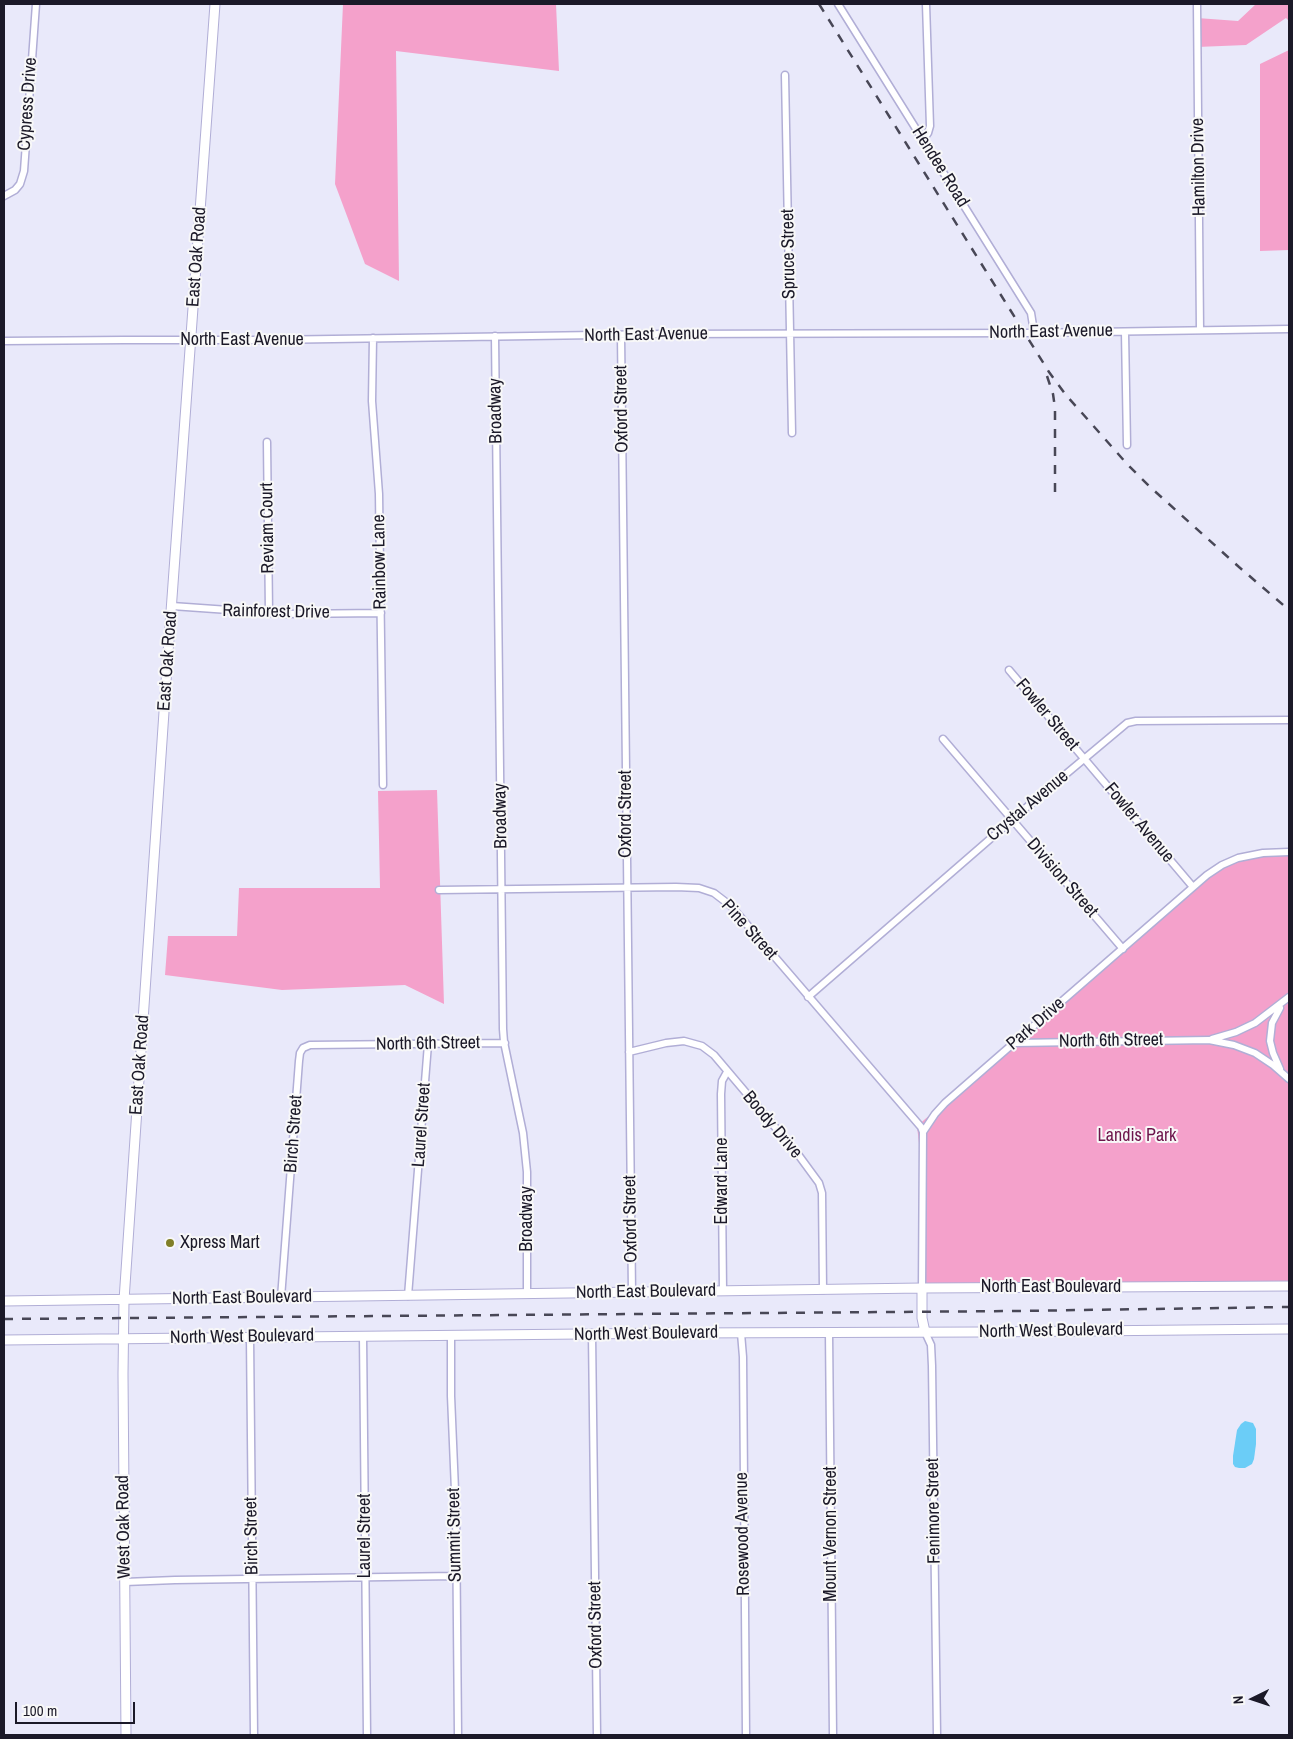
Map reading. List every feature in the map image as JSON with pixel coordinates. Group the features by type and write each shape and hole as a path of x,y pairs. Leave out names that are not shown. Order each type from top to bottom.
{"main road":[{"name":"East Oak Road","path":"124,1319 215,4"},
{"name":"North East Boulevard","path":"4,1301 922,1288 1289,1286"},
{"name":"Fenimore Street","path":"922,1288 922,1318 925,1332"},
{"name":"West Oak Road","path":"124,1319 126,1735"},
{"name":"North West Boulevard","path":"4,1340 1289,1329"}],"street":[{"name":"Cypress Drive","path":"4,196 15,190 20,184 24,172 36,4"},
{"name":"Hendee Road","path":"838,4 1031,313 1034,332"},
{"path":"923,140 927,136 930,127 926,4"},
{"name":"Hamilton Drive","path":"1198,4 1200,330"},
{"name":"Spruce Street","path":"785,75 792,433"},
{"name":"North East Avenue","path":"4,341 1289,329"},
{"path":"1125,332 1126,446"},
{"name":"Oxford Street","path":"621,335 632,1293"},
{"name":"Broadway","path":"495,336 503,1030 523,1133 527,1172 527,1294"},
{"name":"Rainbow Lane","path":"373,338 372,401 379,494 383,785"},
{"name":"Reviam Court","path":"267,442 269,613"},
{"name":"Rainforest Drive","path":"172,606 269,613 381,613"},
{"name":"Fowler Street","path":"1009,670 1084,759"},
{"name":"Crystal Avenue","path":"808,997 1011,820 1127,723 1136,721 1289,720"},
{"name":"Division Street","path":"943,739 1122,949"},
{"name":"Fowler Avenue","path":"1084,759 1193,888"},
{"name":"Park Drive","path":"923,1132 945,1103 1207,875 1222,865 1238,858 1262,853 1289,852"},
{"name":"Pine Street","path":"439,890 692,887 707,890 731,906 921,1127 923,1132"},
{"path":"1288,1078 1275,1059 1270,1036 1276,1014 1289,997"},
{"name":"North 6th Street","path":"1208,1040 1247,1027 1263,1018 1289,997"},
{"name":"North 6th Street","path":"1014,1043 1208,1040 1223,1042 1255,1053 1288,1078"},
{"name":"Boody Drive","path":"629,1052 666,1043 691,1042 708,1049 797,1153 819,1183 822,1200 823,1290"},
{"name":"North 6th Street","path":"350,1045 505,1043"},
{"name":"Laurel Street","path":"408,1296 428,1044"},
{"name":"Birch Street","path":"281,1298 300,1053 305,1047 310,1045 350,1045"},
{"name":"Edward Lane","path":"723,1291 721,1094 722,1081 727,1072"},
{"path":"922,1288 923,1132"},
{"name":"Mount Vernon Street","path":"830,1332 833,1735"},
{"name":"Fenimore Street","path":"925,1332 931,1345 932,1366 937,1735"},
{"name":"Rosewood Avenue","path":"741,1333 743,1358 746,1735"},
{"name":"Oxford Street","path":"592,1334 597,1735"},
{"name":"Summit Street","path":"451,1335 451,1396 456,1514 458,1735"},
{"name":"Laurel Street","path":"364,1336 367,1735"},
{"name":"Birch Street","path":"250,1337 254,1735"},
{"path":"125,1582 456,1576"}],"green space":[{"path":"343,4 556,4 559,71 396,51 399,281 365,264 335,184"},
{"path":"1256,4 1289,4 1289,21 1286,18 1246,45 1197,47 1197,18 1238,21"},
{"path":"1289,50 1289,250 1260,251 1260,64"},
{"path":"437,790 444,1004 405,985 282,990 165,975 168,936 237,936 239,888 380,888 378,791"},
{"name":"Landis Park","path":"1289,853 1289,1286 922,1288 922,1170 917,1126 1222,865 1253,854"}],"water":[{"path":"1245,1421 1253,1423 1256,1429 1256,1444 1252,1464 1245,1468 1239,1468 1233,1464 1233,1456 1237,1430"}],"railway":[{"path":"819,4 1049,372 1066,395 1149,486 1289,610"},
{"path":"1047,376 1055,408 1055,495"},
{"path":"4,1319 1289,1307"}],"place":[{"name":"Xpress Mart","path":"170,1243"}]}
